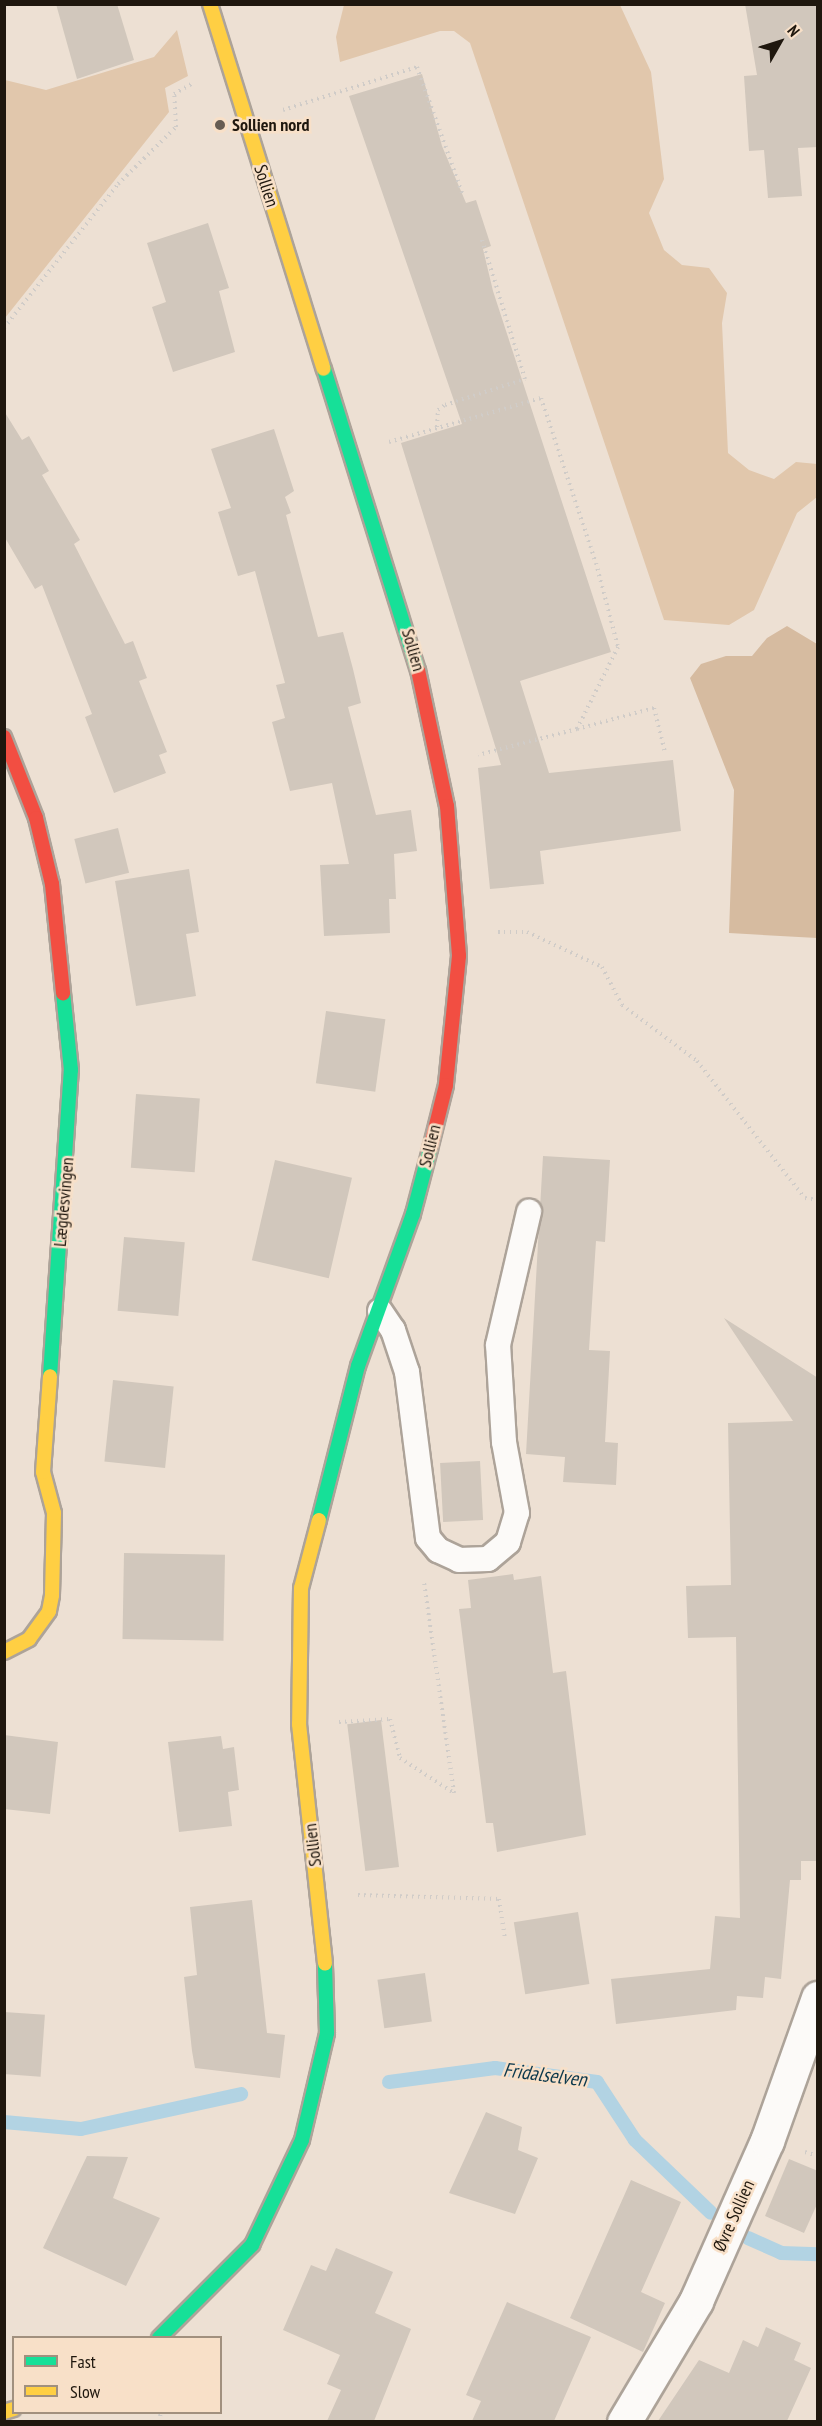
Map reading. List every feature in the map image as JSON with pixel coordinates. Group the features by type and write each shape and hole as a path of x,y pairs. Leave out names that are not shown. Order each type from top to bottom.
{"street":[{"name":"Sollien","path":"160,2336 252,2245 302,2140 320,2073 327,2033 326,1974 299,1724 298,1626 309,1539 358,1366 380,1311 413,1214 446,1085 454,1042 459,932 441,765 412,645 210,4"},
{"name":"Lægdesvingen","path":"4,738 36,818 52,884 71,1070 43,1472 54,1513 52,1595 49,1611 29,1639 4,1652"},
{"name":"Øvre Sollien","path":"624,2421 696,2301 767,2141 818,1998"}],"lane":[{"path":"380,1311 396,1336 407,1372 428,1538 438,1550 468,1563 488,1559 512,1535 516,1497 504,1442 498,1345 529,1212"}],"path":[{"path":"279,111 417,67 462,194"},
{"path":"4,328 118,184 176,127 174,94 191,84"},
{"path":"437,427 438,410 445,405 525,379 481,237"},
{"path":"351,453 535,397 546,406 618,647 577,729"},
{"path":"441,765 654,708 664,752"},
{"path":"459,932 527,932 602,967 622,1005 698,1061 805,1198 818,1200"},
{"path":"299,1724 390,1719 400,1758 454,1792 422,1561 428,1538"},
{"path":"386,1897 499,1899 505,1939"}],"shaded area":[{"path":"344,5 620,5 651,72 664,179 649,213 664,250 682,265 709,268 727,293 722,323 728,453 749,470 774,479 796,462 817,464 817,497 797,513 754,610 729,625 664,620 470,43 454,31 440,31 340,62 336,37"},
{"path":"177,30 188,76 165,88 169,112 5,318 5,80 46,90 154,57"},
{"path":"787,626 817,644 817,938 729,933 734,790 690,678 701,664 726,656 752,656 767,638"}],"building":[{"path":"56,4 117,4 134,60 77,79"},
{"path":"745,4 818,4 818,147 798,148 802,196 768,198 764,150 749,151 744,76 757,75"},
{"path":"422,74 442,146 466,203 476,200 491,246 483,249 493,291 611,652 520,681 549,773 673,760 681,831 540,851 544,884 490,889 478,768 501,765 401,443 462,424 349,96"},
{"path":"208,223 229,288 219,291 235,352 173,372 152,307 166,302 147,243"},
{"path":"4,411 22,440 29,436 49,471 42,475 80,540 74,544 125,644 133,641 147,678 139,681 167,752 159,755 166,773 114,793 85,717 92,714 42,585 35,589 4,536"},
{"path":"274,429 294,491 285,497 291,513 286,515 318,637 343,632 353,669 361,703 348,707 376,815 411,810 417,851 394,854 396,899 389,899 390,933 324,936 320,865 349,864 332,783 290,791 272,722 285,718 276,685 285,683 255,571 238,576 218,512 231,508 211,449"},
{"path":"118,828 129,873 85,884 74,839"},
{"path":"189,869 199,932 186,934 196,996 136,1006 115,881"},
{"path":"326,1011 385,1019 375,1092 316,1083"},
{"path":"136,1094 200,1098 195,1172 131,1168"},
{"path":"543,1156 610,1160 605,1242 596,1241 589,1350 610,1351 605,1442 618,1443 616,1485 563,1482 565,1457 526,1454"},
{"path":"275,1160 352,1178 329,1278 252,1260"},
{"path":"124,1237 185,1242 178,1316 118,1311"},
{"path":"724,1318 818,1378 818,1861 801,1861 801,1880 790,1880 781,1979 765,1977 763,1998 737,1996 736,2010 616,2024 611,1979 710,1969 715,1916 740,1918 736,1637 688,1638 686,1586 731,1585 728,1423 793,1421"},
{"path":"113,1380 174,1386 165,1468 104,1462"},
{"path":"480,1461 483,1520 443,1522 440,1463"},
{"path":"124,1553 225,1555 223,1641 122,1639"},
{"path":"513,1574 514,1580 541,1576 553,1673 566,1671 586,1835 497,1852 493,1823 486,1823 459,1609 471,1608 468,1580"},
{"path":"381,1720 399,1867 365,1871 347,1724"},
{"path":"4,1735 58,1742 50,1814 4,1809"},
{"path":"221,1736 223,1749 234,1747 239,1790 228,1792 232,1826 179,1832 168,1742"},
{"path":"252,1900 267,2033 285,2035 280,2078 195,2068 192,2051 184,1977 197,1975 190,1907"},
{"path":"578,1912 589,1984 525,1994 514,1922"},
{"path":"425,1973 432,2022 384,2028 377,1980"},
{"path":"4,2012 45,2015 41,2077 4,2074"},
{"path":"486,2112 522,2127 518,2150 538,2158 515,2214 449,2193"},
{"path":"87,2156 128,2157 113,2198 160,2218 126,2286 43,2248"},
{"path":"789,2159 818,2171 818,2202 804,2233 765,2216"},
{"path":"631,2180 681,2202 641,2292 665,2303 643,2352 570,2318"},
{"path":"336,2248 393,2272 375,2313 411,2329 374,2421 327,2421 341,2390 327,2384 340,2355 283,2330 311,2265 326,2271"},
{"path":"507,2302 591,2337 554,2421 472,2421 481,2401 466,2395"},
{"path":"766,2327 801,2343 794,2360 811,2368 787,2421 658,2421 699,2360 729,2373 743,2340 758,2347"}],"waterway":[{"name":"Fridalselven","path":"389,2082 495,2068 597,2082 635,2140 711,2213"},
{"name":"Fridalselven","path":"4,2122 81,2129 241,2094"},
{"name":"Fridalselven","path":"748,2238 781,2253 818,2254"}],"traffic: fast":[{"path":"324,369 418,670"},
{"path":"50,1376 71,1070 63,993"},
{"path":"319,1520 358,1366 413,1214 430,1149"},
{"path":"161,2336 252,2245 302,2140 327,2033 325,1964"}],"traffic: slow":[{"path":"210,4 324,369"},
{"path":"4,1652 29,1639 49,1611 52,1595 54,1513 43,1472 50,1376"},
{"path":"319,1520 301,1588 299,1724 325,1964"},
{"path":"4,2412 12,2410"}],"traffic: jam":[{"path":"418,670 447,806 459,956 446,1085 430,1149"},
{"path":"4,737 36,818 52,884 63,993"}],"place":[{"name":"Sollien nord","path":"220,125"}]}
